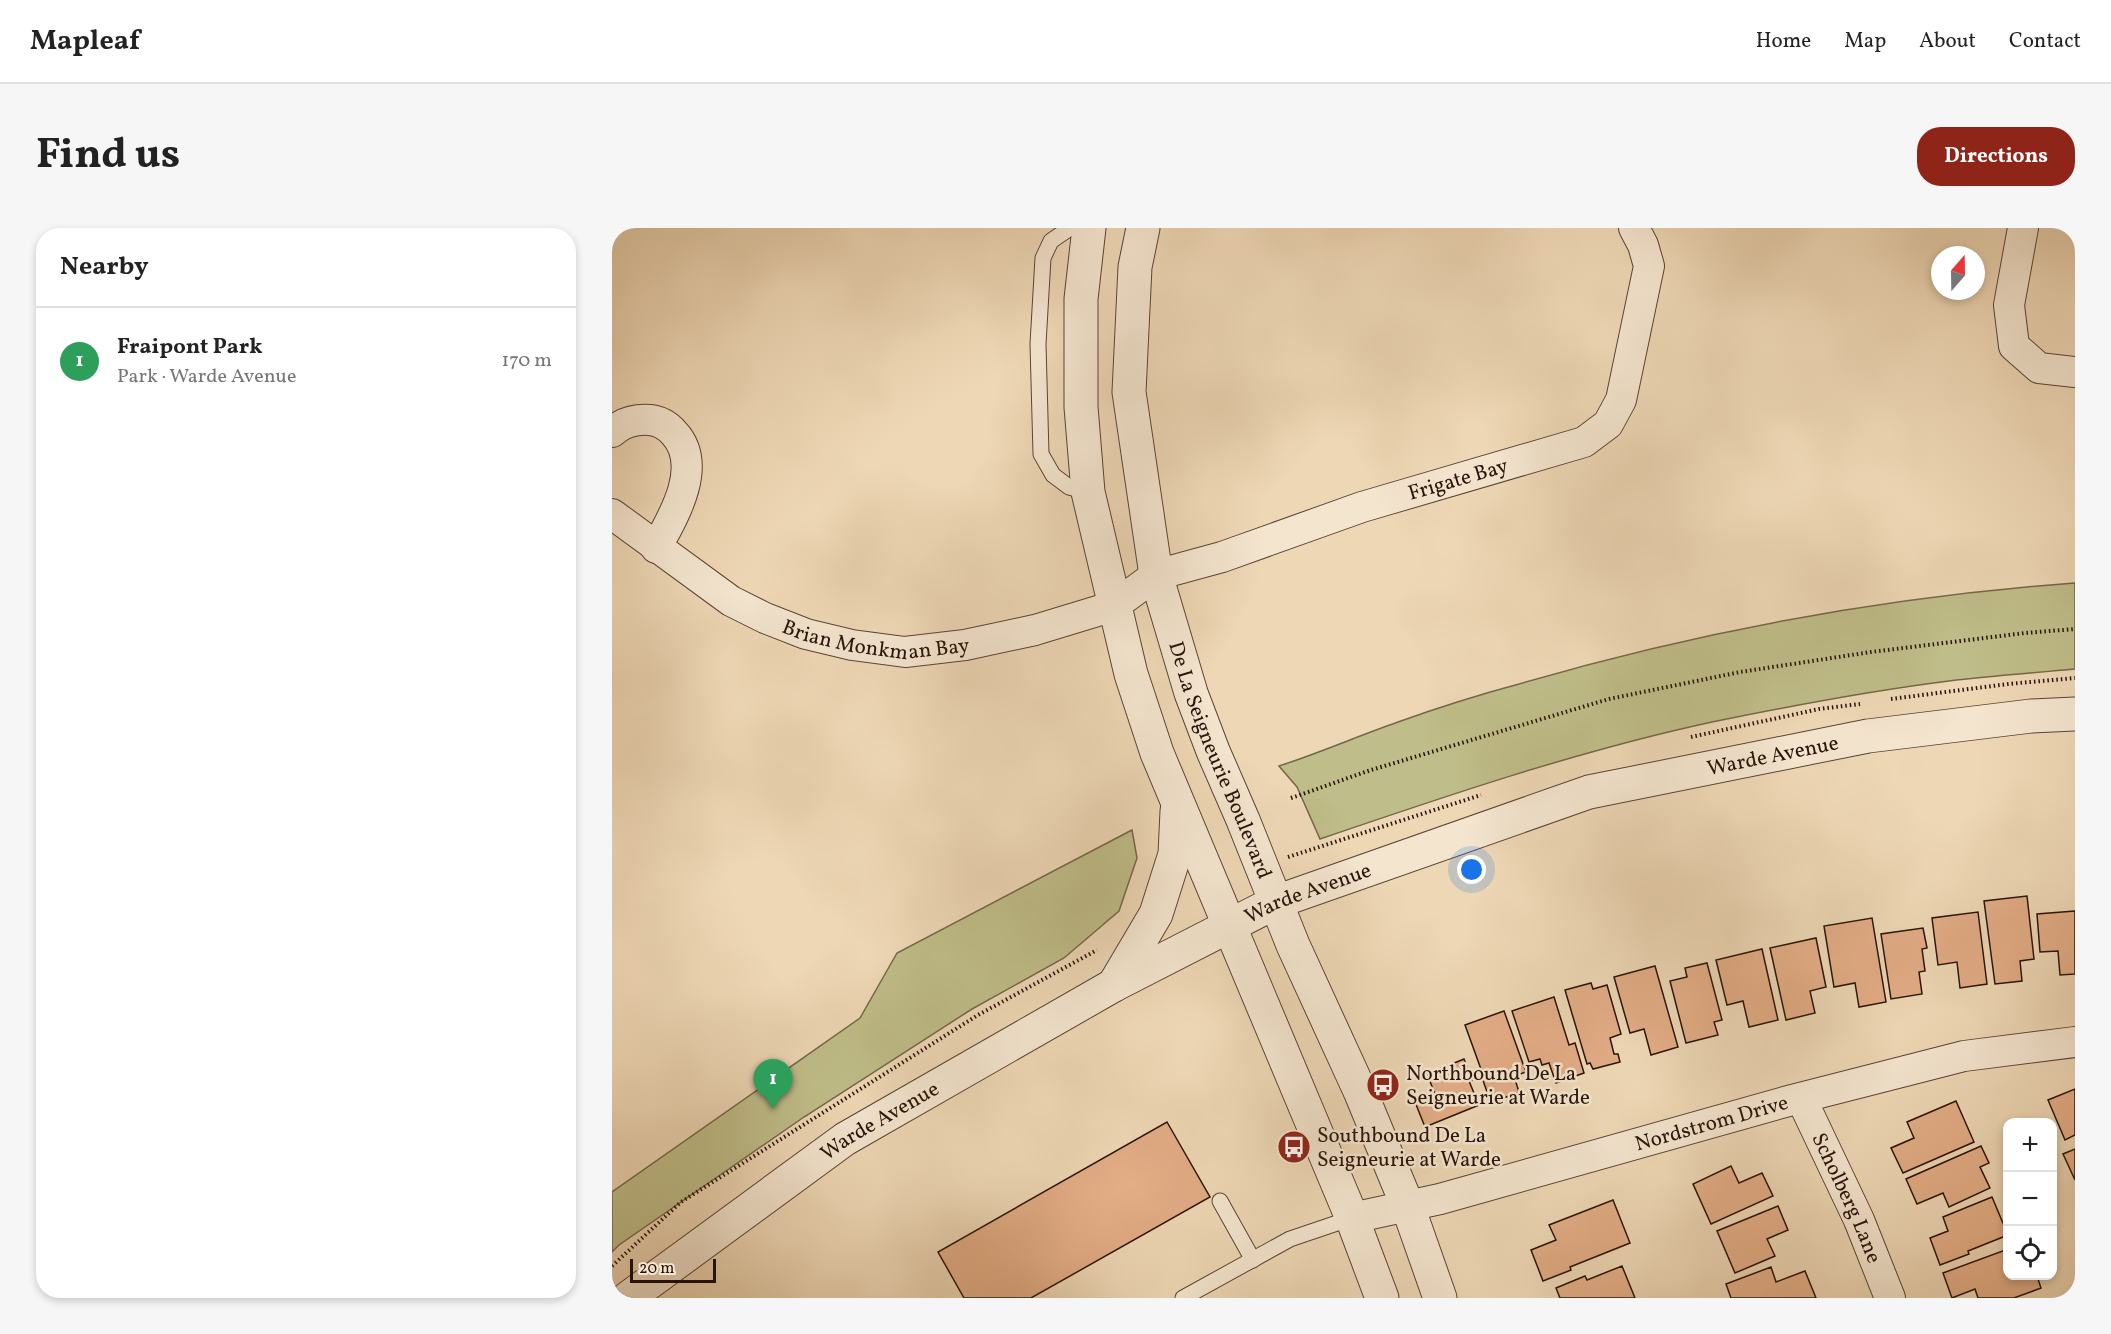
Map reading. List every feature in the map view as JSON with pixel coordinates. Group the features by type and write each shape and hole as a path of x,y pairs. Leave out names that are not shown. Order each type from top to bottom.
{"street":[{"path":"1089,228 1081,299 1081,407 1088,492 1131,674 1157,753 1352,1218 1382,1298"},
{"name":"De La Seigneurie Boulevard","path":"1143,228 1135,267 1129,392 1156,575 1191,693 1276,902 1408,1207 1440,1298"},
{"name":"Frigate Bay","path":"1114,606 1156,575 1222,557 1362,507 1584,442 1608,424 1621,400 1649,266 1643,245 1634,228"},
{"path":"2023,228 2009,305 2014,346 2039,368 2075,372"},
{"path":"612,432 618,426 639,419 657,421 672,430 684,444 687,468 682,494 656,548"},
{"name":"Brian Monkman Bay","path":"612,514 731,601 765,618 806,634 852,645 905,652 965,645 1035,630 1114,606"},
{"name":"Warde Avenue","path":"628,1298 845,1139 1114,985 1276,902 1589,792 1868,736 2031,716 2075,714"},
{"path":"1114,985 1156,915 1175,854 1178,803"},
{"name":"Nordstrom Drive","path":"1352,1218 1408,1207 1801,1098 1964,1056 2075,1042"},
{"name":"Scholberg Lane","path":"1801,1098 1859,1220 1890,1298"}],"lane":[{"path":"1071,228 1051,241 1043,258 1038,344 1041,454 1053,475 1069,487 1088,492"},
{"path":"1220,1201 1253,1260"},
{"path":"1183,1298 1290,1239 1352,1218"}],"path":[{"path":"1291,798 1371,770 1609,699 1740,672 1871,652 2075,629"}],"shaded area":[{"path":"2075,583 2075,669 1919,685 1830,699 1712,722 1563,760 1320,839 1297,787 1279,766 1398,722 1504,688 1587,665 1725,632 1934,597"},
{"path":"1132,830 1137,858 1119,911 1064,958 972,1009 804,1117 612,1252 612,1192 860,1018 897,953"}],"building":[{"path":"2027,896 2034,959 2020,961 2022,981 1995,984 1984,901"},
{"path":"2075,911 2075,974 2060,975 2058,951 2040,952 2037,914"},
{"path":"1978,912 1987,984 1960,988 1957,962 1938,965 1932,918"},
{"path":"1872,918 1886,1002 1859,1007 1855,983 1834,987 1824,926"},
{"path":"1923,928 1927,948 1922,949 1925,971 1919,972 1922,994 1891,999 1881,934"},
{"path":"1816,938 1826,987 1810,991 1815,1013 1786,1020 1770,948"},
{"path":"1762,949 1778,1020 1749,1027 1743,1001 1727,1005 1716,960"},
{"path":"1707,963 1722,1020 1714,1022 1718,1035 1686,1043 1670,981 1687,977 1685,968"},
{"path":"1655,966 1678,1047 1651,1055 1644,1029 1630,1033 1614,977"},
{"path":"1591,983 1593,989 1607,985 1621,1034 1610,1038 1614,1054 1618,1054 1620,1062 1593,1069 1590,1063 1587,1064 1565,990"},
{"path":"1554,997 1569,1045 1575,1043 1584,1073 1556,1083 1549,1063 1542,1065 1540,1059 1529,1062 1512,1011"},
{"path":"1504,1011 1526,1072 1514,1076 1519,1092 1491,1103 1465,1025"},
{"path":"1464,1059 1472,1080 1469,1081 1479,1105 1425,1127 1415,1102 1435,1094 1427,1074"},
{"path":"2075,1089 2075,1135 2065,1140 2048,1100"},
{"path":"1956,1101 1974,1142 1903,1173 1891,1148 1914,1138 1907,1122"},
{"path":"1167,1122 1210,1197 1031,1298 964,1298 938,1252"},
{"path":"1981,1146 1989,1163 1980,1167 1990,1188 1949,1207 1943,1193 1917,1204 1906,1179"},
{"path":"2075,1149 2075,1180 2063,1154"},
{"path":"1731,1166 1739,1183 1762,1173 1773,1196 1711,1224 1693,1184"},
{"path":"1992,1197 2003,1223 2003,1237 1940,1265 1930,1238 1948,1231 1943,1217"},
{"path":"1613,1200 1630,1243 1570,1267 1571,1270 1543,1281 1531,1250 1556,1240 1549,1225"},
{"path":"1778,1206 1788,1230 1767,1239 1775,1256 1735,1273 1717,1231"},
{"path":"2003,1251 2003,1280 2038,1280 2041,1288 2014,1298 1978,1298 1975,1289 1952,1298 1943,1273"},
{"path":"1622,1266 1635,1298 1560,1298 1556,1288 1585,1276 1587,1280"},
{"path":"1771,1267 1776,1282 1805,1271 1816,1298 1731,1298 1726,1284"}],"place":[{"name":"Northbound De La Seigneurie at Warde","path":"1383,1085"},
{"name":"Fraipont Park","path":"773,1109"},
{"name":"Southbound De La Seigneurie at Warde","path":"1294,1147"}]}
